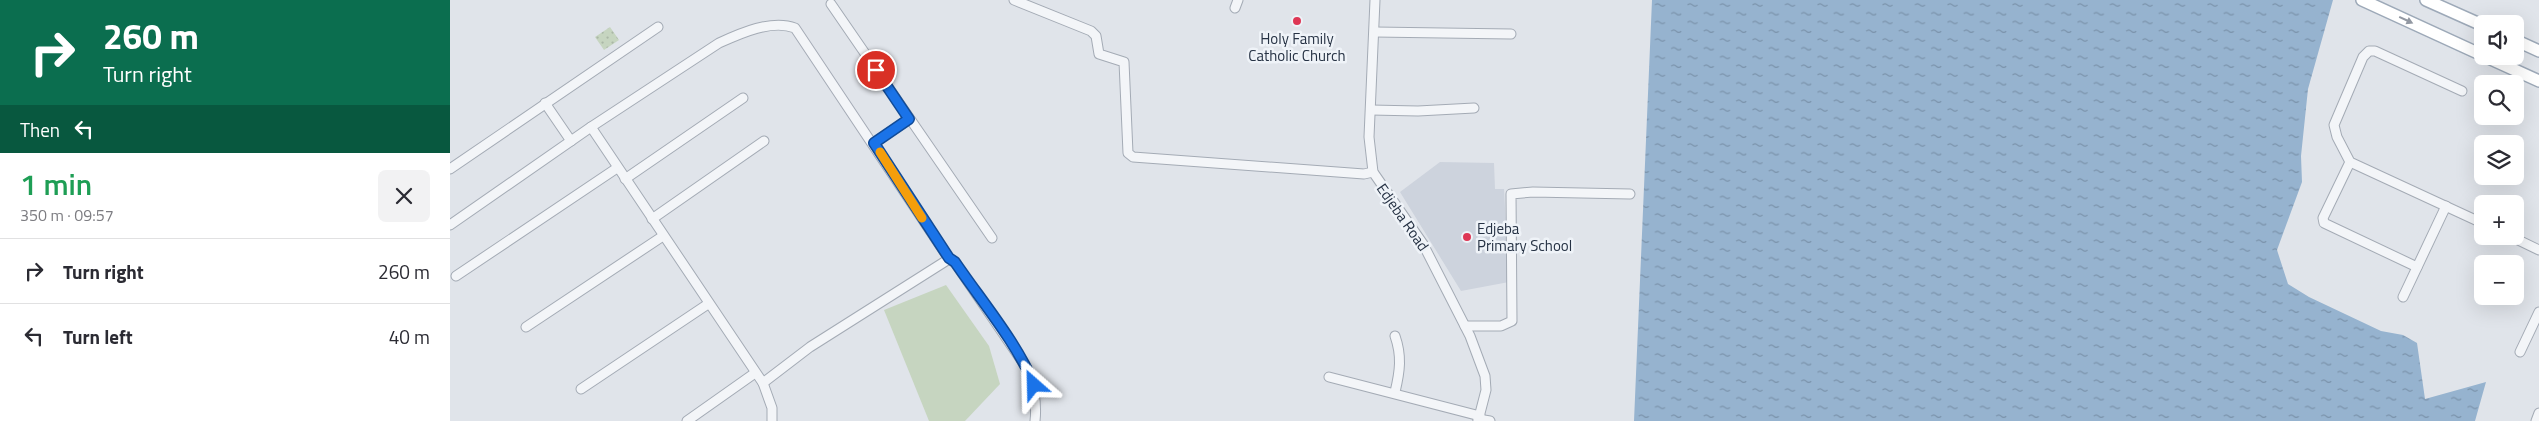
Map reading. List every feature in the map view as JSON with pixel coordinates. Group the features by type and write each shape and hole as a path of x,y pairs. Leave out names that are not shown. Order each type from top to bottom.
{"main road":[{"path":"2362,0 2474,52"},
{"path":"2426,0 2474,21"},
{"path":"2524,44 2539,51"},
{"path":"2503,65 2539,81"}],"street":[{"path":"1014,0 1091,32 1096,36 1099,54 1124,62 1128,153 1133,157 1280,169 1364,174 1372,172"},
{"name":"Edjeba Road","path":"1375,0 1369,137 1372,172 1423,244 1464,326 1485,376 1486,390 1479,419"},
{"path":"831,4 992,238"},
{"path":"450,225 590,127 719,43 767,26 786,24 795,28 874,143 949,258 955,262 1028,370 1034,385 1035,421"},
{"path":"450,168 658,28"},
{"path":"1375,32 1511,34"},
{"path":"2462,91 2375,51 2369,51 2362,57 2334,125 2337,137 2350,162 2474,219"},
{"path":"625,179 743,98"},
{"path":"546,103 571,141"},
{"path":"1371,110 1418,111 1474,108"},
{"path":"874,143 909,119"},
{"path":"590,127 763,383 772,408 772,421"},
{"path":"652,219 764,141"},
{"path":"2350,162 2323,218 2324,223 2418,267"},
{"path":"456,276 618,168"},
{"path":"1464,326 1501,326 1512,321 1511,194 1533,192 1630,194"},
{"path":"2403,297 2446,206"},
{"path":"526,327 663,236"},
{"path":"2524,243 2539,250"},
{"path":"763,383 810,347 949,258"},
{"path":"581,388 708,304"},
{"path":"2520,352 2539,312"},
{"path":"1395,336 1401,352 1401,366 1395,392"},
{"path":"687,421 755,373"},
{"path":"1329,377 1395,392 1490,421"},
{"path":"2536,421 2539,413"}],"shaded area":[{"name":"Edjeba Primary School","path":"1440,162 1494,163 1495,189 1504,189 1509,282 1461,291 1400,192"}],"green space":[{"path":"610,27 619,40 604,50 595,37"},
{"path":"946,285 989,346 1000,384 965,421 929,421 884,310"}],"water":[{"path":"1652,0 2333,0 2308,89 2301,156 2302,182 2277,250 2288,284 2309,297 2381,331 2403,335 2417,343 2425,399 2486,382 2475,421 1634,421"}],"slow traffic":[{"path":"880,152 922,218"}],"place":[{"name":"Holy Family Catholic Church","path":"1297,21"},
{"name":"Edjeba Primary School","path":"1467,237"}],"route":[{"path":"876,70 909,119 874,143 949,258 955,262 1018,354 1028,370 1034,385"}]}
